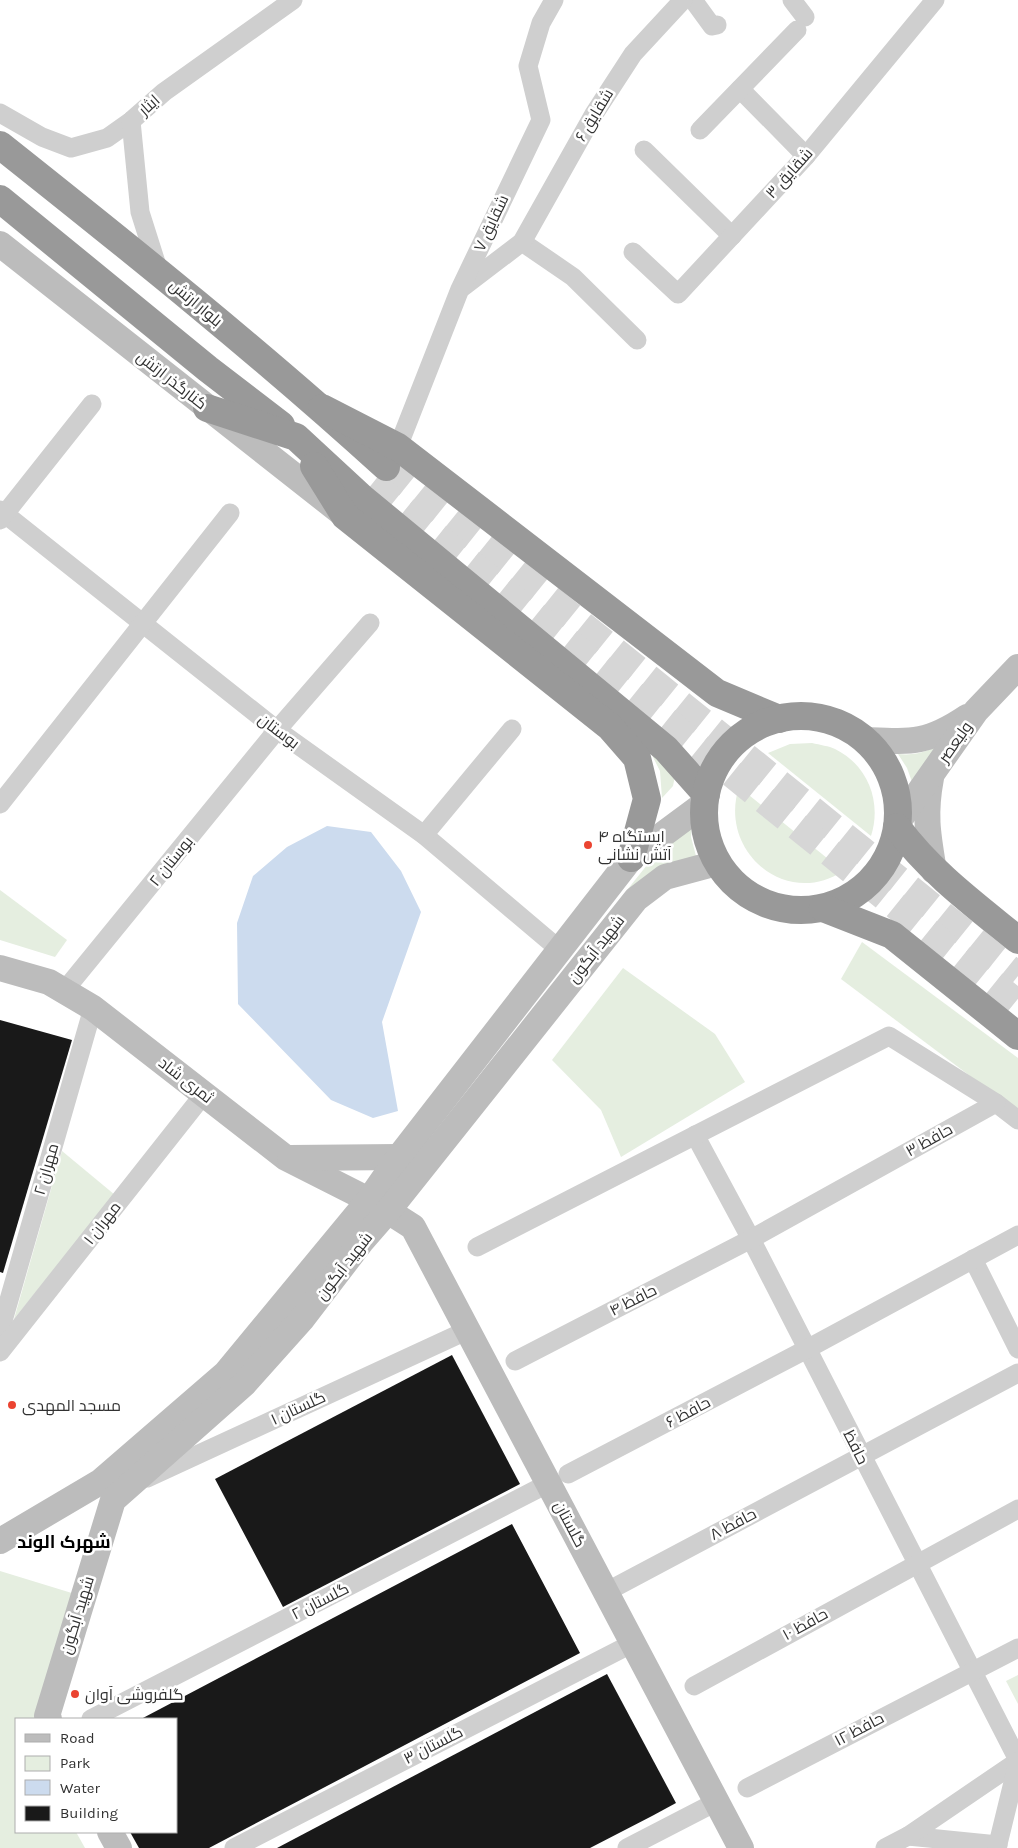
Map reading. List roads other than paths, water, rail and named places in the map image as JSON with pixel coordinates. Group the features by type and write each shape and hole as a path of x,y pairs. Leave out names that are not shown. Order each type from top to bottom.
{"highway":[{"name":"بلوار ارتش","path":"0,145 159,272 322,408 386,466"},
{"path":"0,200 208,369 296,437 362,498 666,749 705,799"},
{"path":"207,408 386,466 717,693 779,718"},
{"path":"296,437 345,516 610,727 637,758 647,799 631,858"},
{"path":"810,716 839,724 865,740 885,763 896,792 897,825 886,860 874,877 859,891 842,901 822,908 792,910 762,902 737,886 717,863 706,835 705,799 716,766 728,749 754,729 779,718 810,716"},
{"path":"897,825 913,849 934,871 1018,940"},
{"path":"822,908 892,935 1018,1036"}],"main road":[{"name":"کنارگذر ارتش","path":"0,244 345,516"},
{"name":"ولیعصر","path":"897,825 976,711 1018,667"},
{"path":"865,740 914,742 946,732 976,711"},
{"path":"931,776 926,806 927,830 934,871"},
{"name":"شهید آبگون","path":"0,1541 86,1491 120,1479 244,1384 302,1319 361,1242 399,1157 631,858 705,799"},
{"name":"شهید آبگون","path":"378,1206 504,1065 636,899 665,877 717,863"},
{"name":"ثمری شاد","path":"0,968 49,982 93,1008 286,1158 378,1206"},
{"path":"483,1049 504,1065"},
{"path":"286,1158 399,1157"},
{"name":"گلستان","path":"378,1206 413,1227 468,1330 558,1479 606,1592 741,1848"},
{"name":"شهید آبگون","path":"48,1718 109,1509 120,1479"},
{"path":"86,1491 100,1491 105,1495 109,1509"},
{"path":"110,1833 118,1848"}],"street":[{"name":"ایثار","path":"159,272 140,212 131,121 164,92 293,0"},
{"name":"شقایق ۷","path":"386,466 460,290 541,120 528,66 541,23 554,0"},
{"name":"شقایق ۶","path":"522,242 594,114 628,61 683,0"},
{"path":"693,0 712,26 716,25"},
{"path":"700,130 801,23 792,0"},
{"name":"شقایق ۳","path":"633,252 678,294 806,156 935,0"},
{"path":"740,89 806,156"},
{"path":"0,113 42,137 71,148 107,138 131,121"},
{"path":"644,150 732,236"},
{"path":"460,290 522,242 573,277 637,340"},
{"path":"2,515 92,404"},
{"path":"0,804 230,513"},
{"name":"بوستان","path":"2,515 277,730 424,835 560,950"},
{"name":"بوستان ۲","path":"64,991 277,730 370,623"},
{"path":"424,835 512,729"},
{"name":"مهران ۲","path":"0,1331 93,1008"},
{"path":"477,1247 889,1036 996,1103 1018,1120"},
{"name":"۱ مهران","path":"0,1352 204,1094"},
{"name":"حافظ ۳","path":"751,1238 996,1103"},
{"name":"حافظ","path":"695,1135 751,1238 860,1455 1018,1761"},
{"name":"حافظ ۶","path":"558,1479 807,1349 1018,1235"},
{"name":"حافظ ۴","path":"514,1361 751,1238"},
{"path":"973,1259 1018,1348"},
{"name":"گلستان ۱","path":"120,1479 468,1330"},
{"name":"حافظ ۸","path":"606,1592 860,1455 1018,1373"},
{"name":"گلستان ۲","path":"93,1718 558,1479"},
{"name":"حافظ ۱۰","path":"694,1686 916,1563 1018,1509"},
{"name":"گلستان ۳","path":"234,1848 633,1643"},
{"name":"حافظ ۱۲","path":"747,1788 972,1670 1018,1648"},
{"path":"886,1848 908,1836 1018,1761"},
{"path":"908,1836 998,1847 1018,1761"},
{"path":"626,1848 716,1802"}],"water":[{"path":"327,826 371,832 401,871 421,912 382,1022 398,1111 373,1118 331,1100 238,1004 237,923 253,876 287,847"}],"tunnel":[{"path":"386,467 1018,976"},
{"path":"372,484 1018,1004"}],"place":[{"name":"ایستگاه ۴ آتش نشانی","path":"588,845"},
{"name":"مسجد المهدی","path":"12,1405"},
{"name":"گلفروشی آوان","path":"75,1694"}],"district":[{"name":"شهرک الوند","path":"64,1542"}]}
